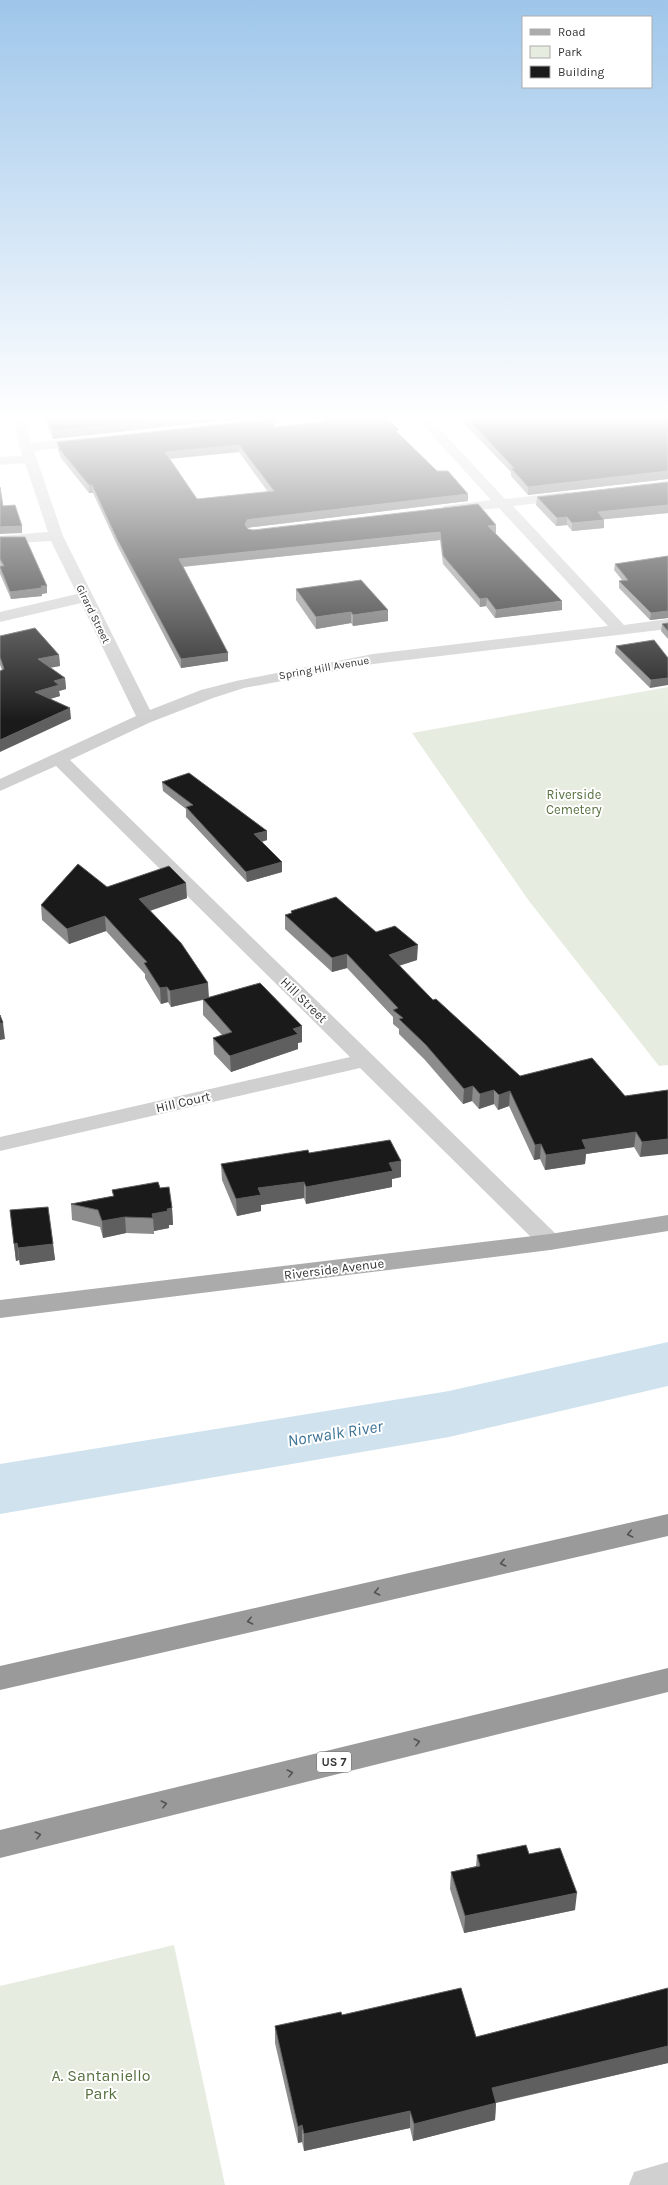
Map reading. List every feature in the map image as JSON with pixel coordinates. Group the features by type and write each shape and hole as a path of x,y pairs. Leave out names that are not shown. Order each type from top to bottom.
{"highway":[{"path":"0,1678 668,1525"},
{"name":"US 7","path":"0,1844 668,1680"}],"main road":[{"name":"Riverside Avenue","path":"0,1309 550,1242 668,1223"}],"street":[{"name":"Girard Street","path":"50,517 56,536 145,718"},
{"path":"515,517 620,630"},
{"path":"0,540 56,536"},
{"path":"0,617 85,597"},
{"name":"Spring Hill Avenue","path":"0,786 145,718 207,694 286,674 419,653 668,624"},
{"name":"Hill Street","path":"59,759 550,1242"},
{"name":"Hill Court","path":"0,1144 366,1060"},
{"path":"647,2185 668,2180"}],"green space":[{"name":"Riverside Cemetery","path":"668,687 668,1065 659,1066 529,901 412,733"},
{"name":"A. Santaniello Park","path":"174,1945 225,2185 0,2185 0,1986"}],"building":[{"path":"0,517 19,517 22,526 0,527"},
{"path":"107,517 270,517 247,520 245,525 248,529 253,530 366,517 489,517 496,525 488,526 562,601 496,610 487,598 480,599 443,556 440,532 179,559 228,653 181,659"},
{"path":"556,517 602,517 604,520 572,523 567,517"},
{"path":"0,537 25,537 47,586 10,592 0,567 4,566 0,559"},
{"path":"668,556 668,611 651,613 619,581 628,580 615,564"},
{"path":"361,580 388,610 353,615 351,612 316,617 296,589"},
{"path":"668,623 668,631 662,624"},
{"path":"35,628 59,655 38,659 65,678 54,681 59,685 35,692 70,708 0,740 0,671 4,669 0,657 0,636"},
{"path":"654,640 668,658 668,678 651,680 616,646"},
{"path":"189,773 267,831 254,834 282,862 246,872 186,807 193,805 162,782"},
{"path":"78,864 107,887 169,866 186,883 139,899 181,943 208,983 170,991 167,987 160,988 144,963 147,962 105,916 67,929 41,905"},
{"path":"336,897 376,932 395,926 418,945 389,955 433,1000 436,999 520,1076 592,1058 625,1096 668,1090 668,1139 642,1142 636,1132 582,1140 586,1149 546,1155 541,1144 535,1145 510,1091 499,1095 494,1090 480,1094 473,1086 464,1089 426,1045 399,1019 403,1018 393,1010 398,1008 347,954 332,958 285,915 292,913 291,911"},
{"path":"260,983 302,1026 293,1029 298,1034 230,1056 213,1038 232,1032 203,999"},
{"path":"0,1015 3,1023 0,1023"},
{"path":"390,1140 401,1161 389,1163 393,1171 306,1187 304,1182 258,1188 261,1195 236,1199 221,1164 308,1150 309,1153"},
{"path":"158,1182 160,1188 169,1187 172,1208 167,1209 168,1211 152,1214 153,1218 125,1217 102,1221 98,1210 71,1204 114,1196 112,1190"},
{"path":"48,1207 53,1244 18,1248 17,1243 14,1244 10,1210"},
{"path":"526,1845 529,1854 560,1848 577,1893 465,1916 451,1872 480,1866 477,1855"},
{"path":"461,1988 476,2037 668,1988 668,2046 492,2088 496,2103 414,2124 410,2111 304,2134 302,2125 298,2127 275,2026 341,2012 342,2015"}],"waterway":[{"name":"Norwalk River","path":"0,1489 449,1414 668,1364"}]}
